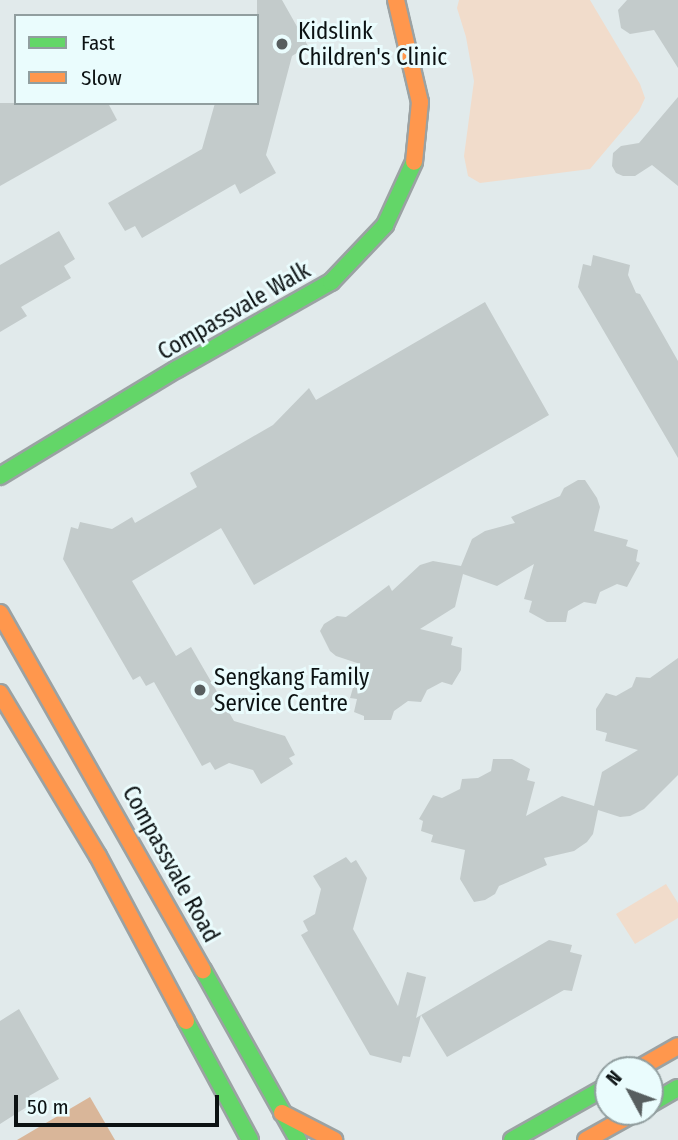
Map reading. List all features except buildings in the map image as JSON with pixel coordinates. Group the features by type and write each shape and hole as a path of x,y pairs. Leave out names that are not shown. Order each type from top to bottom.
{"street":[{"name":"Compassvale Walk","path":"0,476 177,369 331,282 385,225 414,162 420,102 396,0"},
{"name":"Compassvale Road","path":"0,614 100,784 298,1140"},
{"path":"0,693 98,856 246,1137"},
{"path":"660,1056 678,1046"},
{"path":"512,1140 594,1094"},
{"path":"282,1113 334,1140"},
{"path":"586,1140 611,1126"}],"shaded area":[{"path":"459,0 590,0 640,84 645,98 639,111 590,169 480,183 468,176 464,156 474,81 466,37 457,8"},
{"path":"666,884 678,903 678,918 635,944 616,914"},
{"path":"90,1097 115,1140 17,1140"}],"traffic: fast":[{"path":"0,476 177,369 331,282 385,225 414,162"},
{"path":"203,970 298,1140"},
{"path":"186,1021 250,1140"},
{"path":"664,1096 678,1088"},
{"path":"512,1140 594,1094"}],"traffic: slow":[{"path":"396,0 420,102 414,162"},
{"path":"0,613 203,970"},
{"path":"0,693 98,856 186,1021"},
{"path":"660,1056 678,1046"},
{"path":"282,1113 334,1140"},
{"path":"586,1140 611,1126"}],"place":[{"name":"Kidslink Children's Clinic","path":"282,44"},
{"name":"Sengkang Family Service Centre","path":"200,690"}]}
